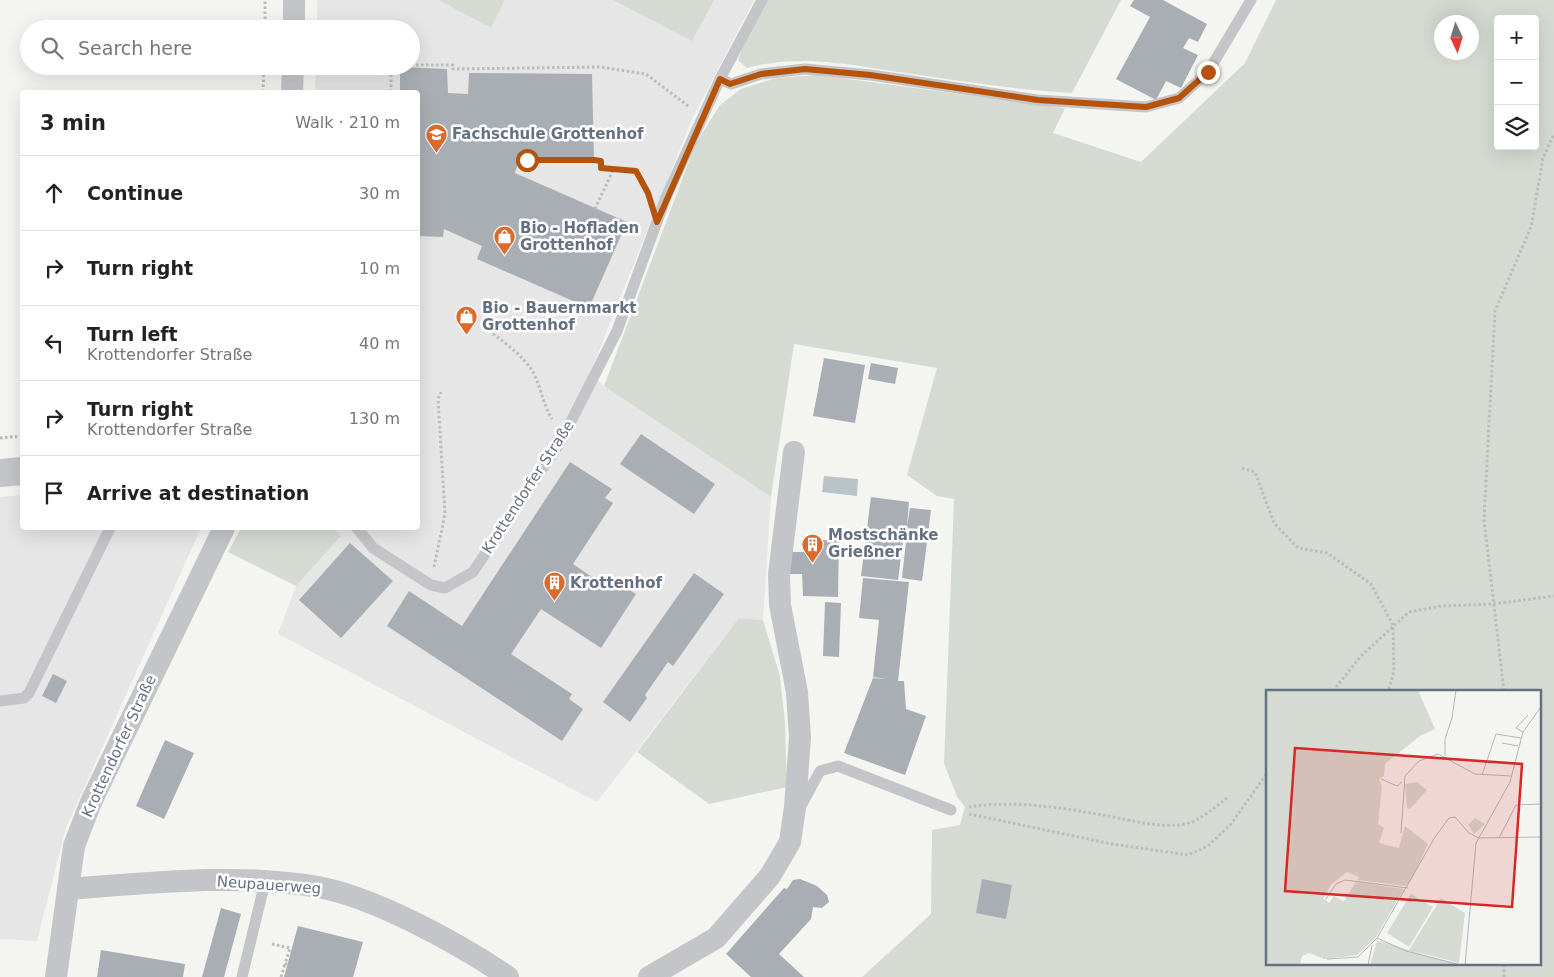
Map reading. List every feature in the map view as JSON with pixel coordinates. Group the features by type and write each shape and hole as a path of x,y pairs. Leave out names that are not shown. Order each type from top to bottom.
{"street":[{"path":"294,0 294,20"},
{"path":"292,90 293,75"},
{"path":"650,977 716,938 764,883 790,842 795,807 800,737 797,692 780,605 779,574 794,452"},
{"path":"0,473 20,471"},
{"name":"Krottendorfer Straße","path":"56,977 74,846 91,802 223,530"},
{"name":"Neupauerweg","path":"68,889 193,881 265,882 318,887 358,898 435,933 508,977"}],"lane":[{"name":"Krottendorfer Straße","path":"430,585 445,588 473,572 561,440 617,331 657,222 720,79 762,0"},
{"path":"720,79 730,84 761,74 805,69 870,75 1038,100 1146,107 1179,98 1208,72 1251,0"},
{"path":"0,702 24,698 29,693 109,530"},
{"path":"360,530 373,548 430,585"},
{"path":"795,807 801,806 806,800 820,772 838,766 951,810"},
{"path":"242,977 265,882"}],"path":[{"path":"264,20 265,0"},
{"path":"420,64 453,65 453,69 600,67 646,74 703,117"},
{"path":"264,75 264,90"},
{"path":"391,75 391,90"},
{"path":"1504,690 1484,520 1496,311 1531,227 1543,158 1554,134"},
{"path":"527,160 594,160 601,161 601,168 636,171 640,175 657,222"},
{"path":"595,208 614,168"},
{"path":"493,334 507,343 533,372 545,407 555,423 561,440"},
{"path":"430,585 445,514 438,399 441,392"},
{"path":"0,438 20,436"},
{"path":"1242,468 1255,472 1274,524 1298,548 1327,553 1371,584 1393,625 1394,672 1388,690"},
{"path":"1333,690 1361,656 1393,625 1410,612 1441,606 1493,604 1554,596"},
{"path":"951,810 1112,844 1188,855 1208,846 1231,824 1266,775"},
{"path":"951,810 1009,804 1069,809 1166,825 1192,821 1204,815 1227,798"},
{"path":"272,944 290,948 281,977"},
{"path":"1504,964 1504,977"}],"shaded area":[{"path":"317,0 438,0 490,28 505,0 754,0 692,119 590,373 604,386 771,497 763,620 739,618 597,802 278,634 296,586 341,536 336,530 420,530 420,90 315,90 316,75 420,75 420,20 317,20"},
{"path":"438,0 505,0 491,28"},
{"path":"613,0 714,0 692,41"},
{"path":"767,0 1121,0 1072,93 1006,87 822,62 785,62 747,68 738,60 746,39"},
{"path":"1276,0 1554,0 1554,977 862,977 931,914 932,830 960,825 965,807 957,797 944,763 954,499 937,496 907,475 937,368 794,344 771,497 604,386 696,143 720,105 741,89 776,78 818,75 1065,108 1053,133 1141,162 1245,63"},
{"path":"824,476 858,479 857,496 822,492"},
{"path":"20,495 20,530 200,530 66,828 37,941 0,939 0,497"},
{"path":"240,530 336,530 341,536 296,586 228,552"},
{"path":"739,618 763,620 780,676 785,723 787,787 709,804 637,752"}],"building":[{"path":"1134,0 1163,0 1207,24 1198,42 1189,38 1183,48 1198,55 1181,88 1166,81 1156,100 1116,79 1150,17 1130,6"},
{"path":"420,68 447,69 448,93 468,94 469,73 592,74 594,163 518,163 515,173 627,222 589,308 477,259 482,246 444,229 443,237 420,236 420,90 400,90 400,75 420,75"},
{"path":"824,358 865,365 855,423 813,416"},
{"path":"871,363 898,368 895,384 868,379"},
{"path":"641,434 715,484 694,514 620,464"},
{"name":"Krottenhof","path":"570,462 612,489 605,498 613,503 573,564 602,584 607,576 636,594 601,648 541,609 511,654 572,694 569,699 583,709 562,741 387,626 409,591 462,626"},
{"path":"871,497 909,502 907,526 910,508 931,510 922,581 902,578 906,541 903,541 898,580 861,576"},
{"name":"Mostschänke Grießner","path":"805,540 839,540 838,597 803,596 802,574 785,574 785,552 805,552"},
{"path":"350,543 393,581 341,638 299,600"},
{"path":"694,573 724,594 673,666 668,662 645,695 647,698 630,722 603,702"},
{"path":"863,578 909,582 898,681 904,681 906,709 926,716 905,775 844,753 873,678 887,679 873,677 879,620 859,618"},
{"path":"825,602 841,603 839,657 823,656"},
{"path":"53,674 67,681 56,703 42,696"},
{"path":"165,740 194,753 164,819 136,806"},
{"path":"800,879 817,886 827,895 829,902 822,908 813,907 811,919 779,954 804,977 751,977 726,954 784,888 787,889 793,880"},
{"path":"982,879 1012,885 1006,919 976,913"},
{"path":"221,908 241,914 224,977 202,977"},
{"path":"298,926 363,942 353,977 284,977"},
{"path":"101,950 185,964 183,977 97,977"}],"place":[{"name":"Fachschule Grottenhof","path":"436,153"},
{"name":"Bio - Hofladen Grottenhof","path":"504,256"},
{"name":"Bio - Bauernmarkt Grottenhof","path":"466,336"},
{"name":"Mostschänke Grießner","path":"812,563"},
{"name":"Krottenhof","path":"554,602"}],"route":[{"path":"527,160 594,160 601,161 601,168 608,167 636,171 640,175 648,193 657,222 666,197 720,79 730,84 761,74 805,69 870,75 1038,100 1146,107 1179,98 1208,72"}]}
